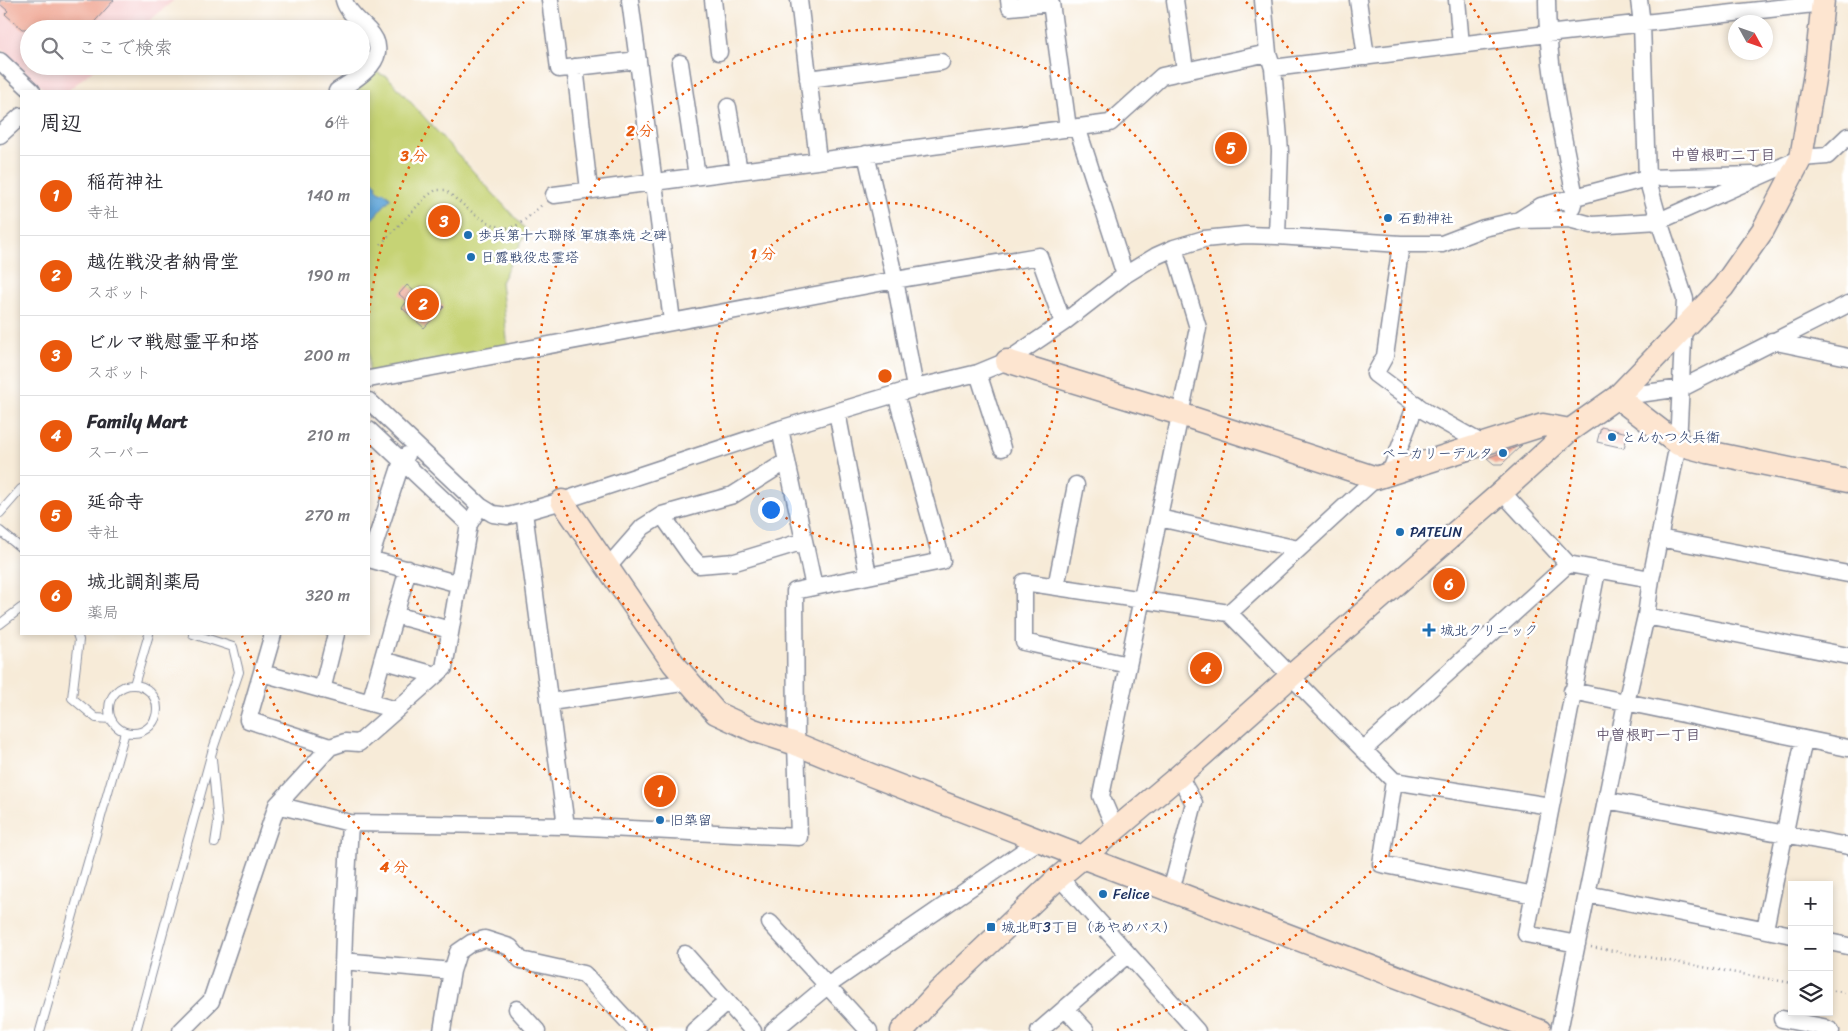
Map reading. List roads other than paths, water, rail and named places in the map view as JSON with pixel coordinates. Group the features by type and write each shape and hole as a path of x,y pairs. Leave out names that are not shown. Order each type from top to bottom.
{"street":[{"path":"344,0 357,20"},
{"path":"550,0 559,69 638,60"},
{"path":"630,0 672,321"},
{"path":"714,0 719,52"},
{"path":"799,0 818,160"},
{"path":"1009,0 1010,7 1051,3 1072,128 1126,275"},
{"path":"1175,0 1185,70"},
{"path":"1263,0 1280,151 1277,236"},
{"path":"1358,0 1366,57"},
{"path":"1457,0 1462,45"},
{"path":"1547,0 1547,34 1552,80 1575,197 1569,219"},
{"path":"1559,1031 1626,703 1646,616 1651,579 1678,444 1685,299 1647,178 1642,24 1639,0"},
{"path":"554,195 1110,123 1162,76 1185,70 1270,61 1366,57 1823,2 1816,67 1801,158 1763,230 1724,287 1617,397 1570,430 1179,776 1116,831 1059,877 939,991 902,1031"},
{"path":"370,32 376,43 377,52 370,67"},
{"path":"0,61 31,90"},
{"path":"808,79 941,62"},
{"path":"680,63 697,176"},
{"path":"575,67 589,190"},
{"path":"338,90 361,75"},
{"path":"728,107 739,171"},
{"path":"0,135 20,117"},
{"path":"370,402 480,506 492,514 508,516 562,501 780,429 916,388 978,373 1007,361 1126,275 1156,256 1174,248 1204,239 1245,235 1401,244 1442,244 1484,228 1519,220 1569,219 1592,225 1660,221 1801,158 1828,156 1848,136"},
{"path":"866,154 895,280 916,388"},
{"path":"1519,220 1541,206 1647,178 1761,175"},
{"path":"1401,244 1385,356 1375,374 1426,412 1483,444"},
{"path":"1116,831 1101,796 1198,328 1174,248"},
{"path":"370,379 895,280 1039,256 1063,322"},
{"path":"1617,397 1682,388 1848,304"},
{"path":"1772,342 1848,357"},
{"path":"1007,361 1383,475"},
{"path":"978,373 1002,448"},
{"path":"277,805 350,823 566,826 799,837 795,591 942,561 896,394"},
{"path":"1617,397 1678,444 1848,481"},
{"path":"1383,475 1416,404"},
{"path":"837,412 868,575"},
{"path":"1229,612 1383,475 1542,426 1570,430"},
{"path":"780,429 814,587"},
{"path":"370,431 470,524"},
{"path":"415,446 402,461 370,558 459,584"},
{"path":"607,568 643,527 662,516 732,495 787,461"},
{"path":"1056,587 1076,485"},
{"path":"1502,492 1568,564 1597,571 1651,579"},
{"path":"562,501 673,663 716,713 753,730 796,744 1082,857 1540,1031"},
{"path":"181,1031 211,1001 277,805 330,747 344,742 359,743 444,668 470,524 480,506"},
{"path":"524,512 566,826"},
{"path":"662,516 691,556 700,565 735,562 804,541"},
{"path":"1158,518 1298,549"},
{"path":"1659,538 1848,574"},
{"path":"1363,750 1568,564"},
{"path":"370,703 408,570"},
{"path":"1577,944 1526,934 1572,691 1597,571"},
{"path":"1128,665 1024,642 1024,582 1141,601 1229,612 1290,677 1394,781 1550,806"},
{"path":"395,615 450,630"},
{"path":"1646,616 1848,656"},
{"path":"273,635 248,720 330,747"},
{"path":"322,690 336,635"},
{"path":"382,660 436,675"},
{"path":"262,673 396,710"},
{"path":"550,702 689,682"},
{"path":"1572,691 1848,748"},
{"path":"1765,929 1804,740"},
{"path":"1171,891 1194,803 1179,776"},
{"path":"1394,781 1381,864 1534,895"},
{"path":"1606,800 1848,846"},
{"path":"341,1031 350,823"},
{"path":"773,1031 828,986 1040,840"},
{"path":"1059,877 1197,1031"},
{"path":"1587,894 1788,934"},
{"path":"770,923 869,1031"},
{"path":"442,1031 452,971 458,952 471,943 485,939 510,947 521,960 584,974 637,1031"},
{"path":"1833,943 1848,946"},
{"path":"684,954 753,1031"},
{"path":"1039,1031 1128,954"},
{"path":"343,961 452,971"},
{"path":"694,1031 727,1002"},
{"path":"1065,1008 1086,1031"},
{"path":"517,1009 537,1031"},
{"path":"1782,1019 1822,1027 1831,1031"}],"lane":[{"path":"0,513 20,490"},
{"path":"0,531 20,547"},
{"path":"0,624 20,609"},
{"path":"77,635 79,640 72,698 96,718 110,719"},
{"path":"134,685 149,635"},
{"path":"136,1031 212,752 239,672 233,647 196,635"},
{"path":"134,685 147,690 156,700 154,721 144,731 137,733 124,732 119,729 110,719 109,706 114,693 127,686 134,685"},
{"path":"40,1031 124,732"},
{"path":"212,752 218,823 216,843"}],"water":[{"path":"370,179 377,185 376,188 381,193 383,191 391,198 372,219 370,217"}],"place":[{"name":"延命寺","path":"1231,148"},
{"name":"石動神社","path":"1388,218"},
{"name":"ビルマ戦慰霊平和塔","path":"444,221"},
{"name":"歩兵第十六聯隊 軍旗奉焼 之碑","path":"468,235"},
{"name":"日露戦役忠霊塔","path":"471,257"},
{"name":"越佐戦没者納骨堂","path":"423,304"},
{"name":"とんかつ久兵衛","path":"1612,437"},
{"name":"ベーカリーデルタ","path":"1503,453"},
{"name":"PATELIN","path":"1400,532"},
{"name":"城北調剤薬局","path":"1449,584"},
{"name":"城北クリニック","path":"1429,630"},
{"name":"Family Mart","path":"1206,668"},
{"name":"稲荷神社","path":"660,791"},
{"name":"旧築留","path":"660,820"},
{"name":"Felice","path":"1103,894"},
{"name":"城北町3丁目（あやめバス）","path":"991,927"}],"district":[{"name":"中曽根町二丁目","path":"1723,155"},
{"name":"中曽根町一丁目","path":"1648,735"}]}
